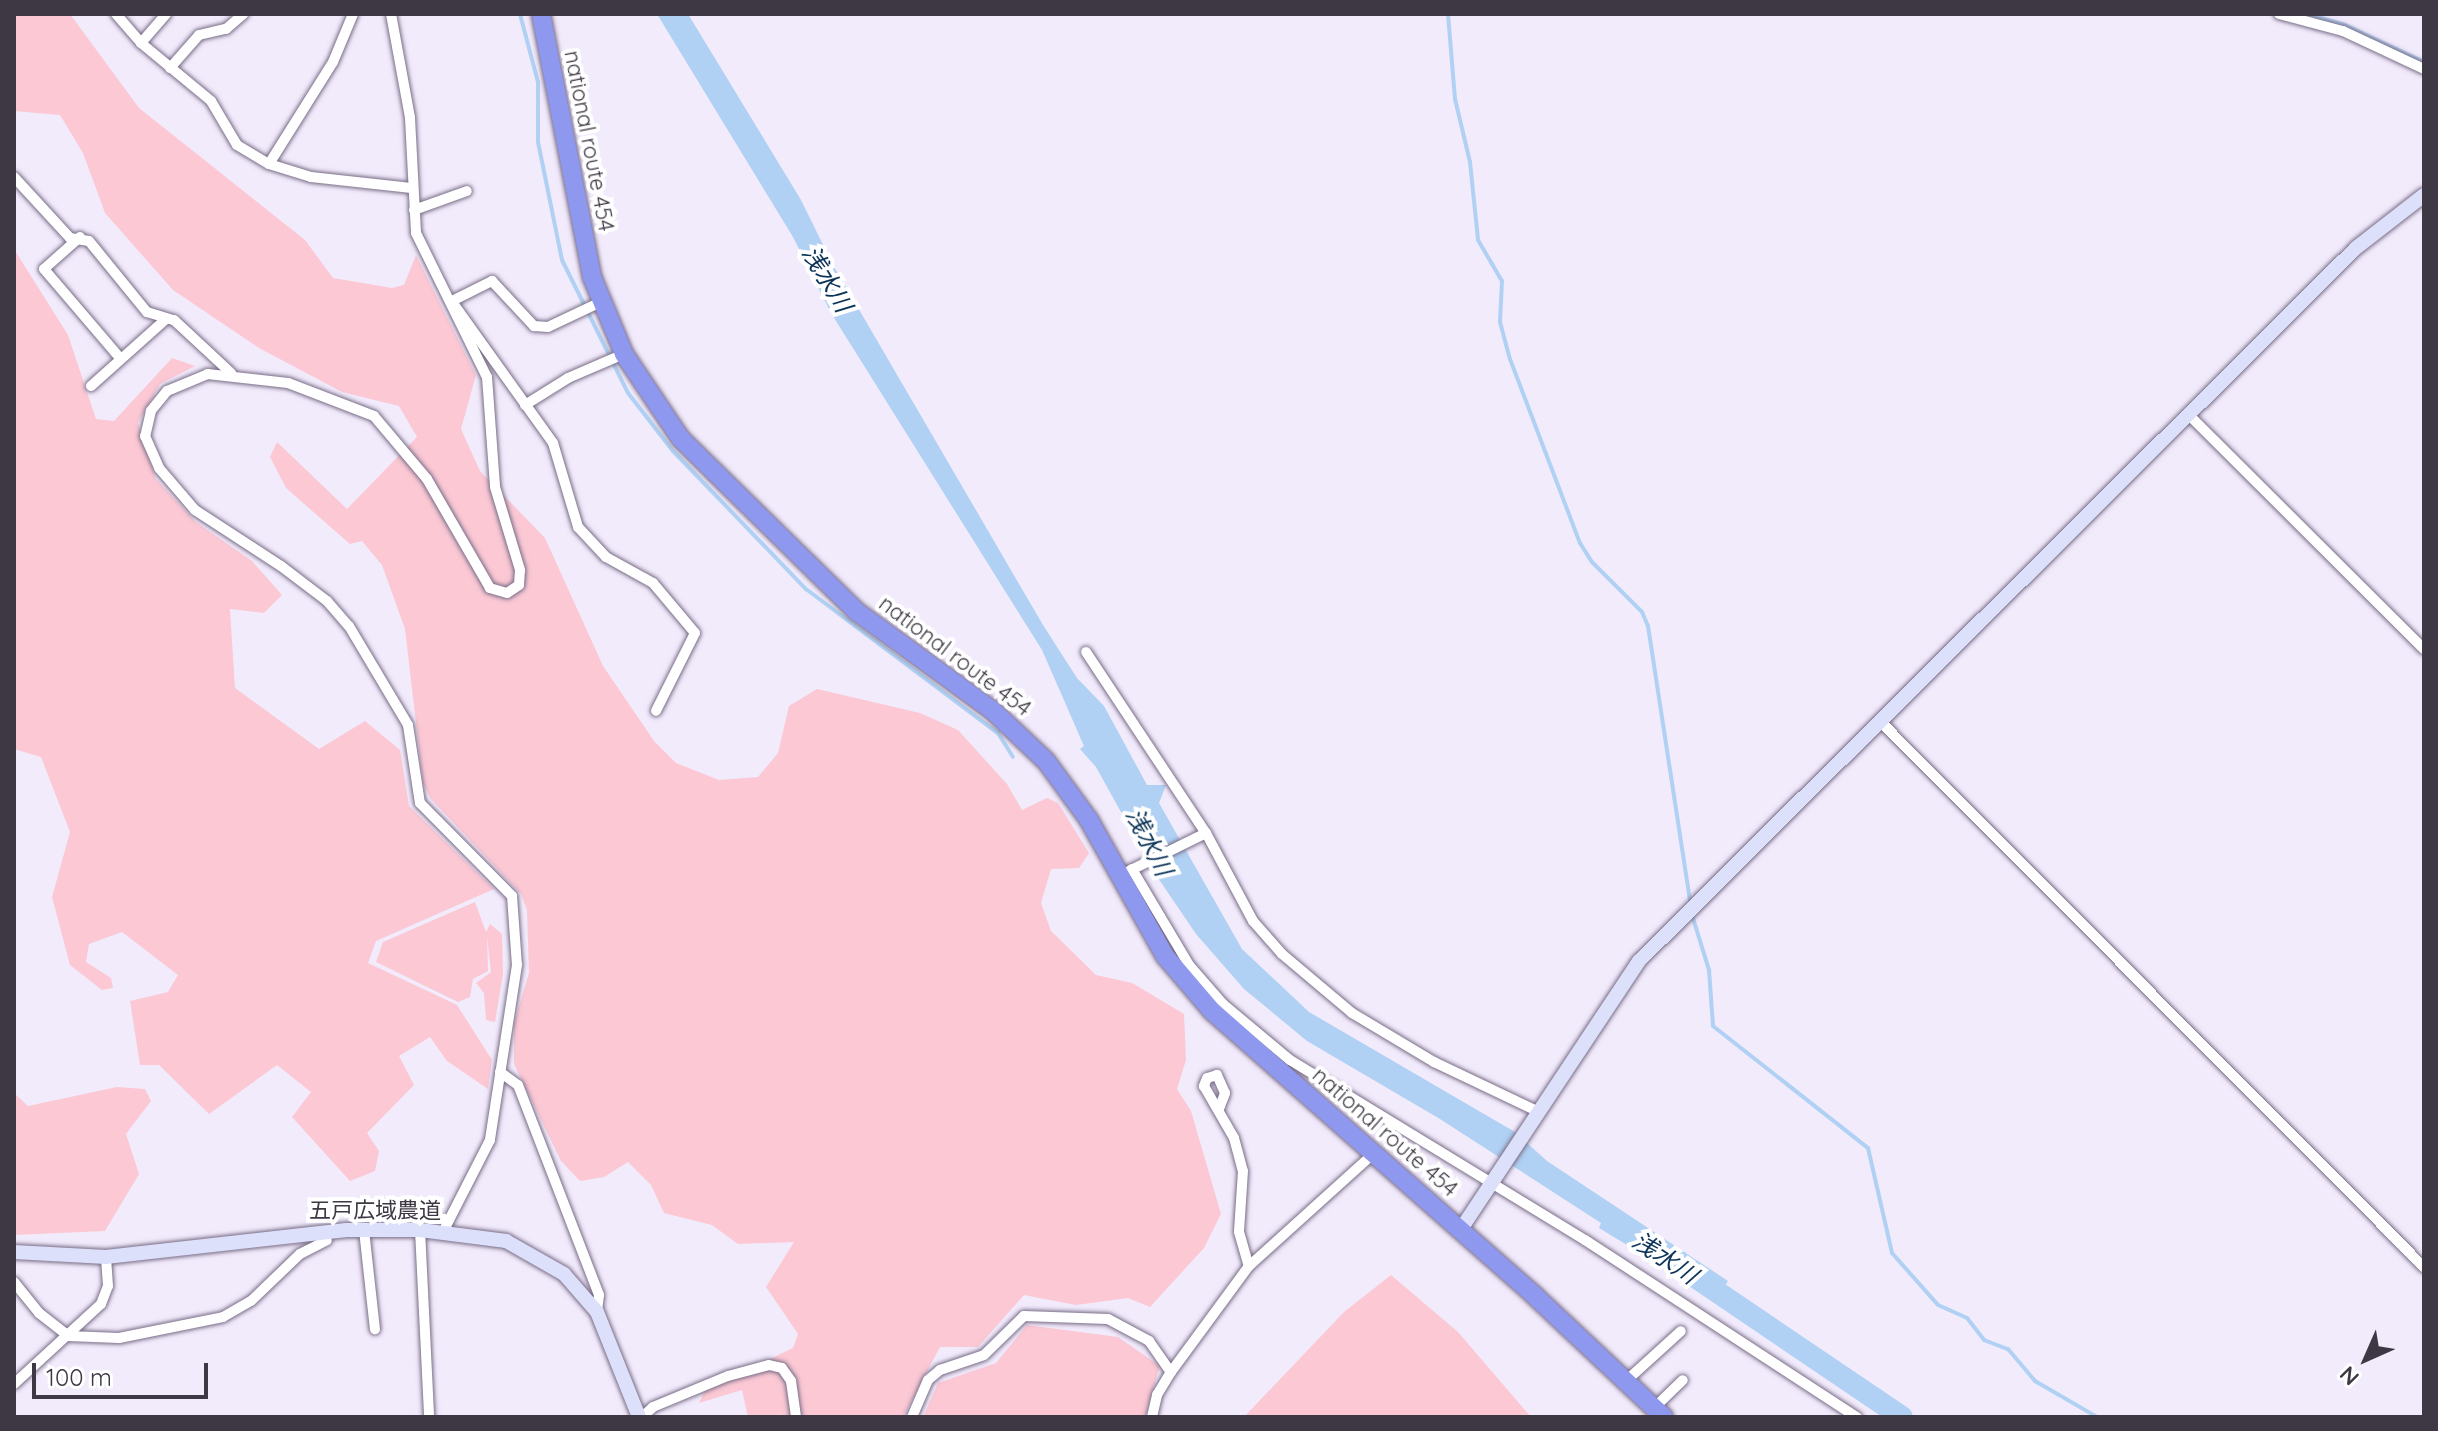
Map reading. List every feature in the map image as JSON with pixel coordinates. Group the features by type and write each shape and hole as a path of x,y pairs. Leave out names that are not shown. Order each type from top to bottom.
{"highway":[{"name":"national route 454","path":"541,14 579,226 601,302 624,354 681,439 772,534 856,611 992,710 1046,761 1130,870 1186,984 1461,1229 1659,1412"}],"street":[{"path":"116,14 141,43 211,101 237,145 269,164 325,180 411,188"},
{"path":"141,43 166,14"},
{"path":"170,68 199,35 226,29 243,14"},
{"path":"269,164 333,62 353,14"},
{"path":"391,14 410,118 411,188 416,233 487,377 495,487 520,570 519,585 507,593 490,588 427,479 374,416 288,383 231,373 208,374 167,391 151,411 145,436 159,468 195,510 304,583 349,626 408,725 420,803 512,896 517,965 490,1140 443,1232"},
{"path":"2279,14 2343,31 2424,69"},
{"path":"14,177 70,238 80,237"},
{"path":"414,210 467,191"},
{"path":"1461,1229 1639,961 2356,248 2424,195"},
{"path":"80,237 147,312 174,320 231,373"},
{"path":"80,237 44,269 121,359"},
{"path":"449,299 492,281 509,294 534,326 548,327 601,302"},
{"path":"449,299 553,443 578,527 606,557 653,583 695,633 656,711"},
{"path":"91,386 166,319"},
{"path":"525,405 568,378 624,354"},
{"path":"2189,415 2424,649"},
{"path":"1086,652 1123,702 1162,770 1206,833 1253,921 1315,986 1434,1062 1534,1117"},
{"path":"1880,721 2424,1267"},
{"path":"1206,833 1196,841 1130,870 1189,965 1261,1039 1328,1085 1432,1144 1585,1240 1857,1417"},
{"path":"500,1072 518,1085 599,1295 597,1312"},
{"path":"1219,1109 1243,1171 1239,1232 1249,1266"},
{"path":"1152,1417 1157,1395 1171,1372 1249,1266 1374,1153"},
{"path":"364,1230 375,1329"},
{"name":"五戸広域農道","path":"14,1252 106,1257 364,1230 481,1235 537,1255 564,1274 597,1312 641,1417"},
{"path":"420,1230 429,1417"},
{"path":"14,1282 39,1313 68,1336 119,1338 223,1317 251,1301 300,1254 327,1240"},
{"path":"14,1384 101,1304 108,1286 106,1257"},
{"path":"912,1417 928,1380 940,1370 984,1355 1024,1316 1108,1319 1149,1341 1171,1372"},
{"path":"1626,1381 1681,1331"},
{"path":"641,1417 653,1407 716,1381 769,1365 782,1368 791,1381 796,1417"},
{"path":"1659,1412 1683,1380"}],"shaded area":[{"path":"14,14 70,14 139,108 305,240 333,278 392,288 404,285 416,255 476,375 461,429 480,471 545,538 603,666 654,741 676,763 719,780 758,777 778,753 789,706 817,689 920,713 958,730 1007,784 1022,810 1047,798 1058,803 1089,853 1079,868 1051,869 1041,903 1051,931 1096,975 1132,983 1184,1014 1186,1060 1177,1089 1191,1111 1221,1214 1204,1248 1150,1307 1128,1298 1076,1305 1024,1295 978,1347 940,1347 903,1417 748,1417 742,1390 699,1403 705,1390 793,1348 798,1334 766,1287 794,1242 738,1244 712,1225 664,1213 651,1185 628,1162 604,1177 580,1181 561,1161 514,1064 514,1023 529,973 527,910 521,894 430,798 423,783 405,629 382,565 362,541 350,544 286,488 270,457 277,442 347,509 417,437 399,406 342,392 259,348 173,290 105,213 83,153 60,115 14,111"},
{"path":"14,249 68,335 96,419 114,421 172,358 195,366 160,384 138,423 156,479 196,522 252,561 282,595 264,613 230,609 235,688 319,749 365,721 400,750 409,806 494,889 376,941 368,963 457,1005 492,1060 488,1089 447,1061 430,1037 399,1056 414,1085 367,1133 379,1151 375,1171 350,1181 292,1117 311,1092 277,1065 209,1114 159,1065 140,1065 130,1001 168,992 178,975 122,932 89,944 86,962 111,978 113,988 102,990 70,965 52,897 70,832 41,757 14,749"},
{"path":"475,902 486,932 490,924 502,934 503,974 495,1022 486,1020 484,993 476,983 491,972 487,936 488,971 473,979 470,997 458,1002 376,962 383,942"},
{"path":"117,1087 145,1089 151,1101 126,1134 139,1174 105,1231 14,1235 14,1093 28,1106"},
{"path":"1391,1275 1458,1332 1531,1417 1244,1417 1344,1312"},
{"path":"1027,1325 1118,1337 1160,1366 1145,1417 923,1417 938,1383 996,1363"}],"water":[{"path":"657,14 688,14 801,200 833,265 1043,625 1077,678 1104,706 1147,785 1166,785 1159,803 1242,949 1309,1012 1515,1132 1547,1161 1728,1281 1716,1299 1599,1228 1601,1223 1440,1119 1307,1041 1244,989 1196,934 1156,875 1096,767 1080,749 1084,746 1042,650 831,313 793,237"}],"waterway":[{"path":"520,14 538,82 538,142 562,260 628,393 673,451 806,589 998,733 1013,757"},
{"path":"1448,14 1455,99 1470,162 1478,240 1502,281 1500,322 1510,359 1580,543 1592,562 1642,612 1648,626 1690,902"},
{"path":"2307,14 2343,24 2424,62"},
{"path":"1692,915 1709,970 1713,1026 1868,1148 1892,1253 1938,1305 1967,1318 1984,1340 2008,1349 2035,1381 2097,1417"},
{"name":"浅水川","path":"1698,1279 1902,1417"}]}
